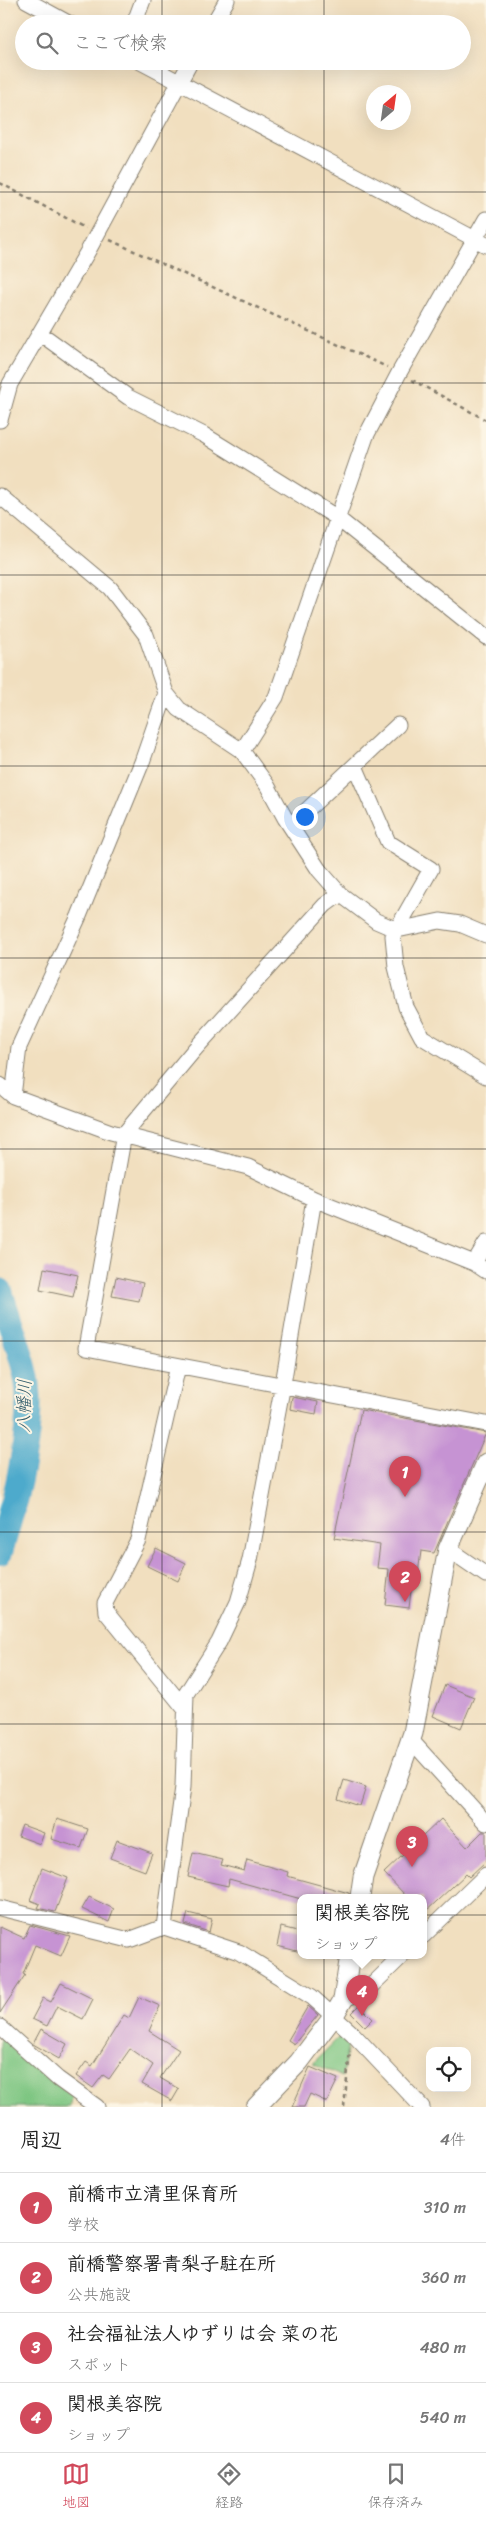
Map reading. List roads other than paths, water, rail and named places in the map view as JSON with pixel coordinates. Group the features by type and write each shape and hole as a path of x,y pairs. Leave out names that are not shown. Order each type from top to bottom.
{"street":[{"path":"26,0 54,15"},
{"path":"137,15 143,0"},
{"path":"218,15 227,0"},
{"path":"155,70 480,242"},
{"path":"0,420 10,384 41,334 186,70"},
{"path":"242,751 276,697 336,517 366,436 398,373 480,242 486,219"},
{"path":"41,334 128,396 204,435 336,517 486,637"},
{"path":"0,496 110,588 146,635 166,693 179,709 242,751 268,785 319,870 340,894 376,921 397,930 440,921 460,924 486,935"},
{"path":"13,1096 19,1047 79,916 142,762 166,693"},
{"path":"291,825 398,726"},
{"path":"355,766 388,842 431,870 393,936 396,967 406,1007 422,1037 486,1076"},
{"path":"340,894 325,905 208,1035 124,1134 86,1348 486,1424"},
{"path":"0,1085 13,1096 124,1134 248,1167 314,1199 480,1267 486,1243"},
{"path":"164,1927 183,1787 186,1694 219,1642 240,1594 250,1560 283,1384 314,1199"},
{"path":"178,1366 138,1540 104,1603 106,1612 185,1710"},
{"path":"360,1894 363,1877 410,1739 448,1549 486,1463"},
{"path":"448,1549 486,1575"},
{"path":"410,1739 486,1823"},
{"path":"427,1932 486,1875"},
{"path":"0,1908 129,1940 164,1927 239,1952 312,1997 353,2034 422,2107"},
{"path":"256,2107 299,2062 333,2017 343,2000 349,1959"},
{"path":"343,2000 369,1988 400,1959"},
{"path":"0,2027 58,2079 97,2107"}],"waterway":[{"name":"八幡川","path":"0,1291 26,1375 28,1394 26,1440 22,1464 0,1552"}],"place":[{"name":"前橋市立清里保育所","path":"405,1497"},
{"name":"前橋警察署青梨子駐在所","path":"405,1602"},
{"name":"社会福祉法人ゆずりは会 菜の花","path":"412,1867"},
{"name":"関根美容院","path":"362,2016"}]}
